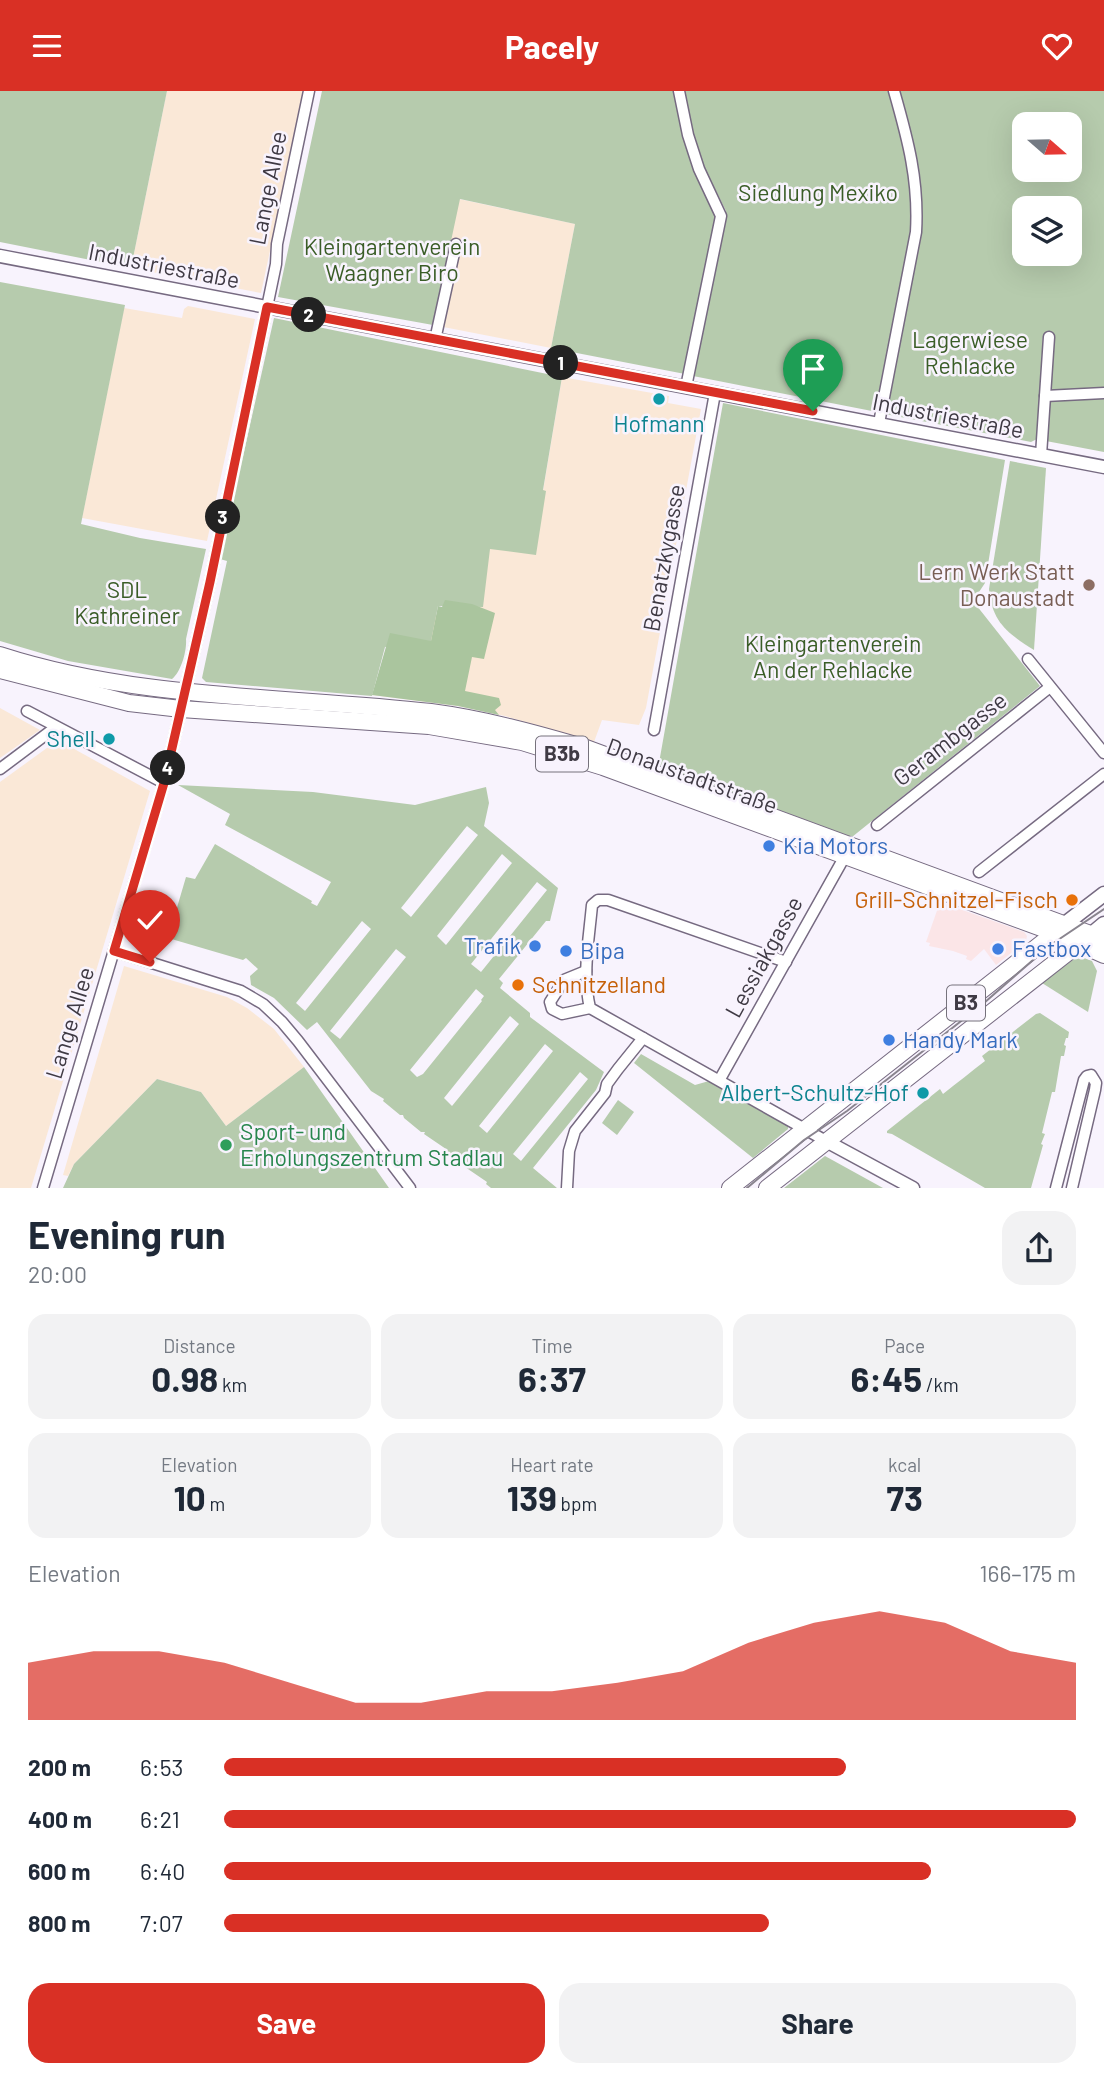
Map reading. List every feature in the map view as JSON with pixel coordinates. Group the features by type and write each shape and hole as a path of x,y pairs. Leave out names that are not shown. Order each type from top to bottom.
{"main road":[{"name":"Donaustadtstraße","path":"0,655 82,676 186,692 433,713 515,728 586,748 1060,928"},
{"name":"Donaustadtstraße","path":"0,670 129,703 429,726 522,742 603,767 845,856 1060,928 1095,936 1104,955"},
{"path":"1060,928 1104,894"},
{"name":"B3","path":"730,1188 1060,928"},
{"name":"B3","path":"766,1188 1095,936"}],"street":[{"name":"Lange Allee","path":"43,1188 164,783 186,692 267,307 276,264 277,244 309,91"},
{"path":"679,91 688,135 699,169 721,216 686,387"},
{"path":"879,423 911,262 918,205 915,172 894,91"},
{"path":"435,340 456,244"},
{"name":"Industriestraße","path":"0,256 1104,467"},
{"path":"1041,455 1049,337"},
{"name":"Benatzkygasse","path":"654,730 715,393"},
{"path":"1045,396 1104,393"},
{"path":"1028,659 1104,753"},
{"name":"Gerambgasse","path":"877,825 1050,687"},
{"path":"27,711 164,783"},
{"path":"0,769 56,727"},
{"path":"979,872 1104,773"},
{"name":"Lessiakgasse","path":"720,1079 845,856"},
{"path":"590,1008 586,971 592,905 598,900 608,900 786,962"},
{"path":"114,951 242,991 263,1004 298,1041 410,1188"},
{"path":"586,971 565,980 550,1002 552,1009 562,1013 590,1008 913,1188"},
{"path":"567,1188 569,1151 575,1131 643,1038"},
{"path":"1056,1188 1084,1080 1091,1076 1096,1083 1095,1090 1072,1188"}],"shaded area":[{"path":"167,91 304,91 261,293 131,268"},
{"path":"459,199 575,224 551,348 433,325"},
{"path":"188,306 255,319 207,541 82,518 124,308 182,318 184,309"},
{"path":"562,377 669,396 668,403 701,409 646,708 639,725 602,720 594,742 505,716 458,706 372,695 490,548 546,491 543,491"},
{"path":"0,708 40,730 0,758"},
{"path":"58,740 150,791 31,1188 0,1188 0,782"},
{"path":"940,902 1024,932 1026,941 996,965 984,949 971,961 966,959 967,956 953,951 929,946 930,943 926,942"},
{"path":"124,966 227,997 247,1008 274,1029 304,1067 226,1126 201,1092 157,1079 74,1164 68,1176 63,1175"}],"green space":[{"path":"0,91 167,91 131,268 0,242"},
{"name":"Siedlung Mexiko","path":"322,91 675,91 717,214 685,374 551,348 575,224 460,199 433,325 278,297"},
{"name":"Siedlung Mexiko","path":"684,91 888,91 906,153 912,190 911,230 877,412 693,376 726,211 703,165 687,113"},
{"name":"Lagerwiese Rehlacke","path":"897,91 1104,91 1104,452 1046,441 1047,335 1043,336 1037,439 1031,442 885,414 920,232"},
{"name":"SDL Kathreiner","path":"0,282 125,305 81,524 140,538 206,549 184,655 181,666 172,679 68,661 0,641"},
{"path":"274,318 562,377 543,490 546,491 536,555 490,549 483,607 438,606 431,641 385,647 372,696 206,682 202,678 227,561 220,559"},
{"name":"Kleingartenverein An der Rehlacke","path":"723,403 1005,460 985,583 973,601 1040,686 852,837 730,792 728,788 714,786 661,767 659,763"},
{"path":"1010,461 1046,468 1034,650 1002,625 994,610 989,589"},
{"path":"445,600 472,604 495,613 484,659 472,657 465,691 499,698 501,705 495,710 499,715 458,706 372,695 390,633 431,641 438,606 442,607"},
{"path":"178,785 313,792 415,805 486,787 489,803 484,826 558,888 550,921 546,921 499,979 503,983 500,988 530,1013 530,1017 604,1072 596,1090 533,1168 557,1188 491,1188 487,1182 465,1167 464,1163 462,1165 445,1151 446,1149 371,1091 317,1022 307,1030 274,998 251,985 250,976 258,969 246,958 243,960 168,938 186,877 195,879 215,844 317,906 331,882 225,825 230,814","holes":["467,826 478,835 411,917 401,908","502,854 512,863 446,945 437,936","537,882 547,890 481,972 471,964","362,921 371,929 305,1011 296,1003","396,949 406,957 340,1039 330,1031","476,989 484,996 482,1001 423,1074 417,1077 410,1070","510,1016 519,1024 452,1106 444,1098","545,1044 553,1051 487,1133 479,1126","580,1072 588,1079 521,1161 513,1154"]},
{"path":"1074,959 1092,961 1097,971 1088,1012 1042,983"},
{"path":"1040,1013 1069,1032 1042,1133 1045,1134 1041,1144 1043,1145 1031,1188 985,1188 887,1133 940,1089 943,1094 985,1061 982,1056"},
{"path":"641,1054 695,1085 709,1081 788,1126 788,1129 753,1158 634,1063"},
{"name":"Sport- und Erholungszentrum Stadlau","path":"304,1067 389,1188 63,1188 74,1164 157,1079 201,1092 226,1126"},
{"path":"618,1100 634,1112 617,1135 602,1123"},
{"path":"825,1156 883,1188 784,1188"}],"tram line":[{"path":"747,1188 804,1140 847,1111 984,1003 1049,946 1104,909"}],"place":[{"name":"Hofmann","path":"659,399"},
{"name":"Lern Werk Statt Donaustadt","path":"1089,585"},
{"name":"Shell","path":"109,739"},
{"name":"Kia Motors","path":"769,846"},
{"name":"Grill-Schnitzel-Fisch","path":"1072,900"},
{"name":"Trafik","path":"535,946"},
{"name":"Fastbox","path":"998,949"},
{"name":"Bipa","path":"566,951"},
{"name":"Schnitzelland","path":"518,985"},
{"name":"Handy Mark","path":"889,1040"},
{"name":"Albert-Schultz-Hof","path":"923,1093"},
{"name":"Sport- und Erholungszentrum Stadlau","path":"226,1145"}],"route":[{"path":"150,962 114,951 164,783 186,692 267,307 813,411"}],"park label":[{"name":"Kleingartenverein Waagner Biro","path":"392,260"}]}
